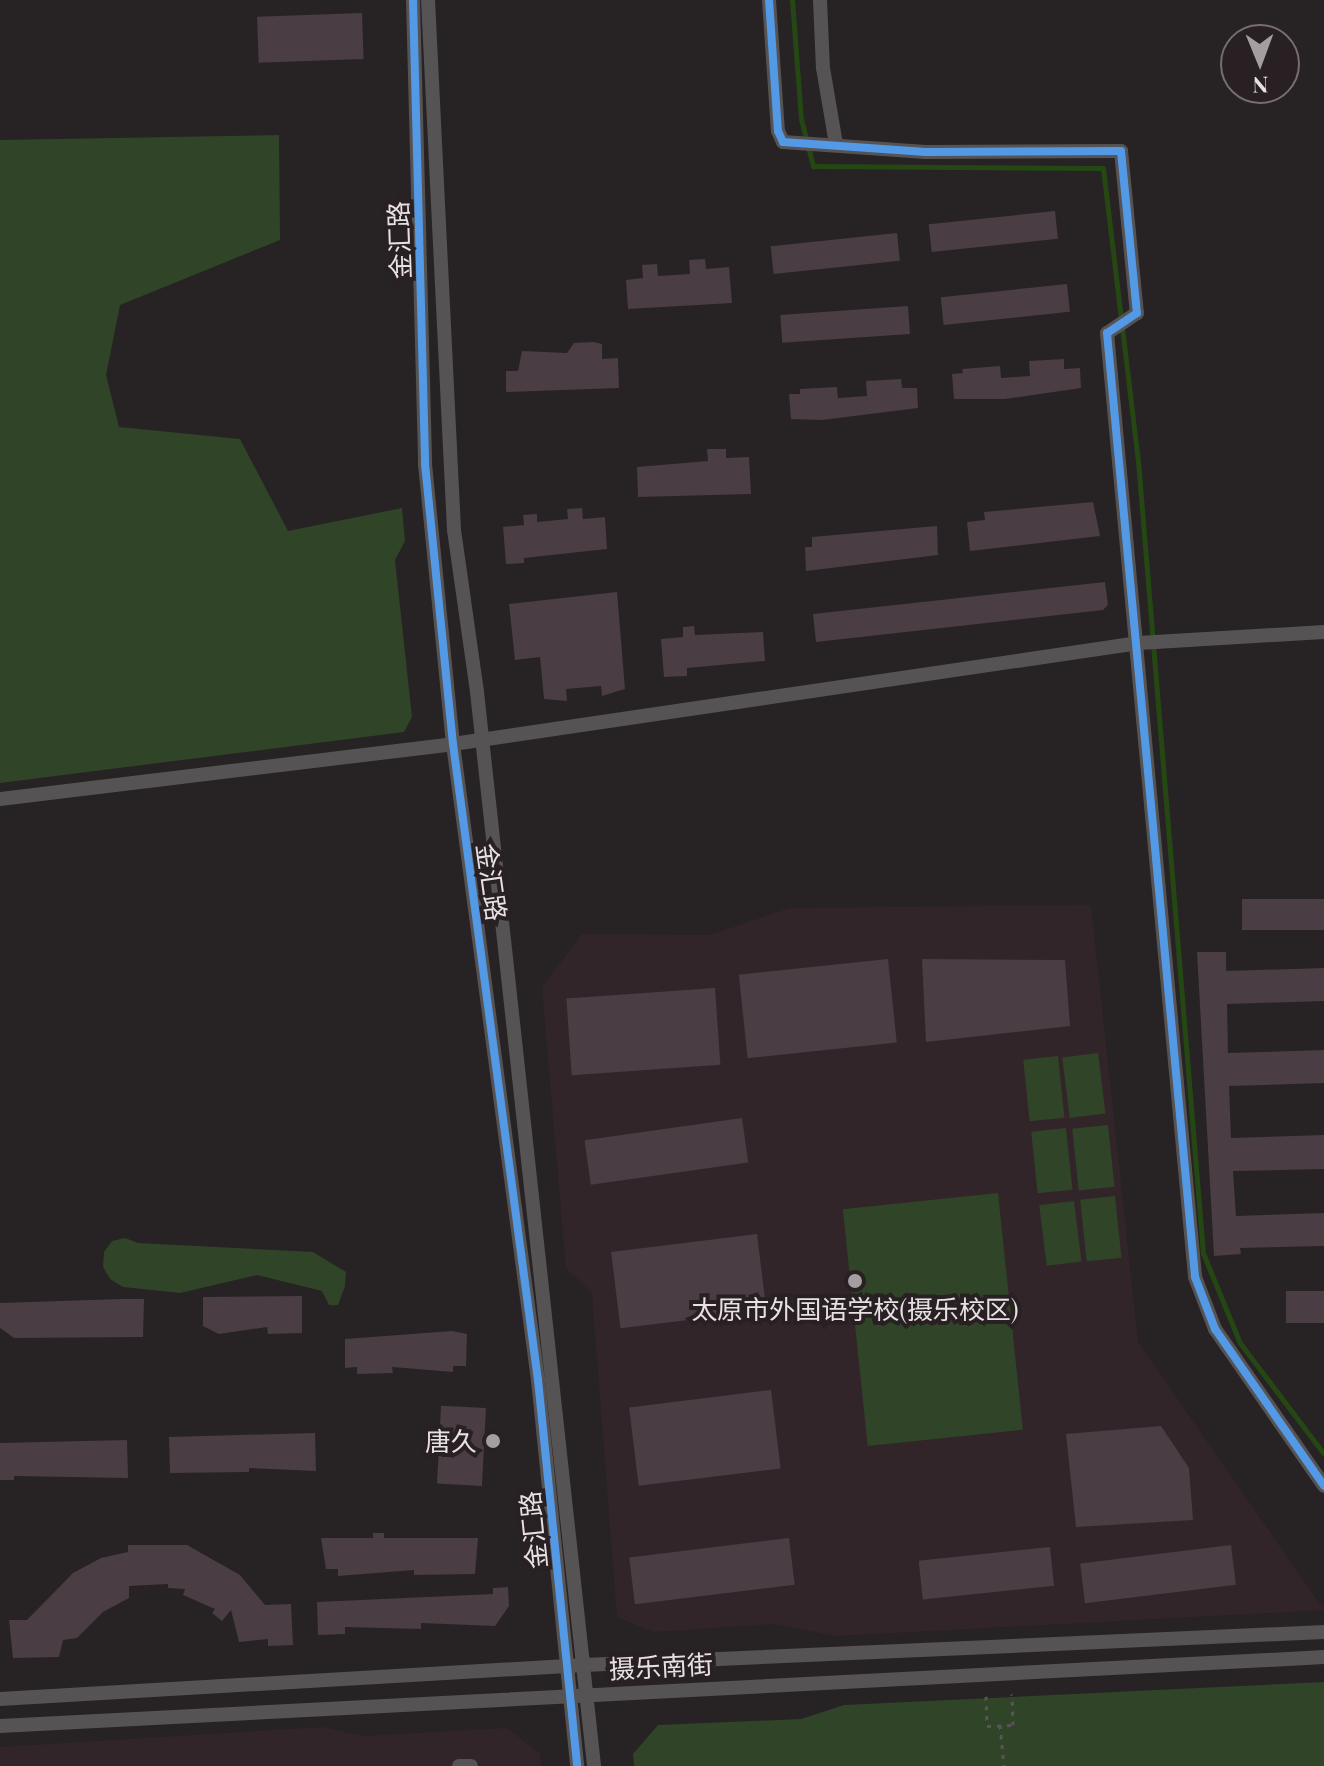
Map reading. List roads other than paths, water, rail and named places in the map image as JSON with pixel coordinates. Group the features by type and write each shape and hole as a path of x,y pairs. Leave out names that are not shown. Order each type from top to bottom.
{"street":[{"name":"金汇路","path":"413,0 425,464 453,744 538,1380 577,1766"},
{"name":"金汇路","path":"428,0 454,530 482,738 594,1766"},
{"path":"769,0 778,131 783,142 926,152 1121,151 1137,313 1107,333 1139,643 1195,1277 1215,1329 1324,1486"},
{"path":"820,0 823,68 836,144"},
{"path":"0,799 453,744 1139,643 1324,632"},
{"name":"摄乐南街","path":"0,1699 584,1665 1324,1632"},
{"name":"摄乐南街","path":"0,1726 1324,1657"},
{"path":"459,1766 471,1766"}],"waterway":[{"path":"792,0 801,119 813,166 1103,168 1138,461 1203,1253 1240,1343 1324,1454"}],"place":[{"name":"太原市外国语学校(摄乐校区)","path":"855,1281"},
{"name":"唐久","path":"493,1441"}]}
